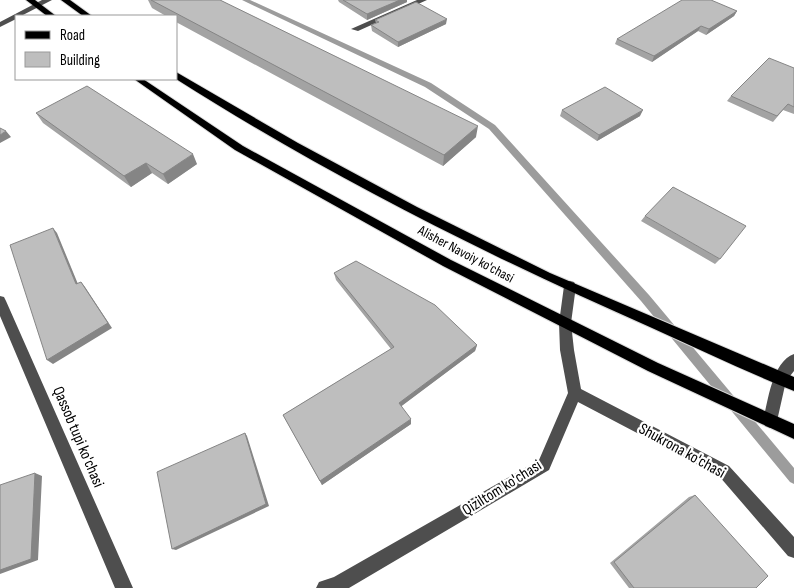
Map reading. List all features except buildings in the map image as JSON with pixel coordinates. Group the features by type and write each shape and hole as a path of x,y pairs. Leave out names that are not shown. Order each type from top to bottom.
{"main road":[{"path":"65,0 87,15"},
{"path":"33,2 51,15"},
{"name":"Alisher Navoiy ko'chasi","path":"178,76 278,136 405,205 570,286 794,384"},
{"name":"Alisher Navoiy ko'chasi","path":"139,80 239,148 447,263 708,393 794,432"}],"street":[{"path":"17,15 33,2 48,0"},
{"path":"354,29 423,0"},
{"path":"0,25 15,17"},
{"path":"570,286 565,323 567,350 575,393"},
{"name":"Qassob tupi ko'chasi","path":"0,301 124,588"},
{"path":"770,421 780,378 794,360"},
{"name":"Shukrona ko'chasi","path":"575,393 724,471 794,550"},
{"name":"Qiziltom ko'chasi","path":"332,587 544,465 575,393"}],"waterway":[{"path":"245,0 428,85 492,127 645,298 794,478"}]}
